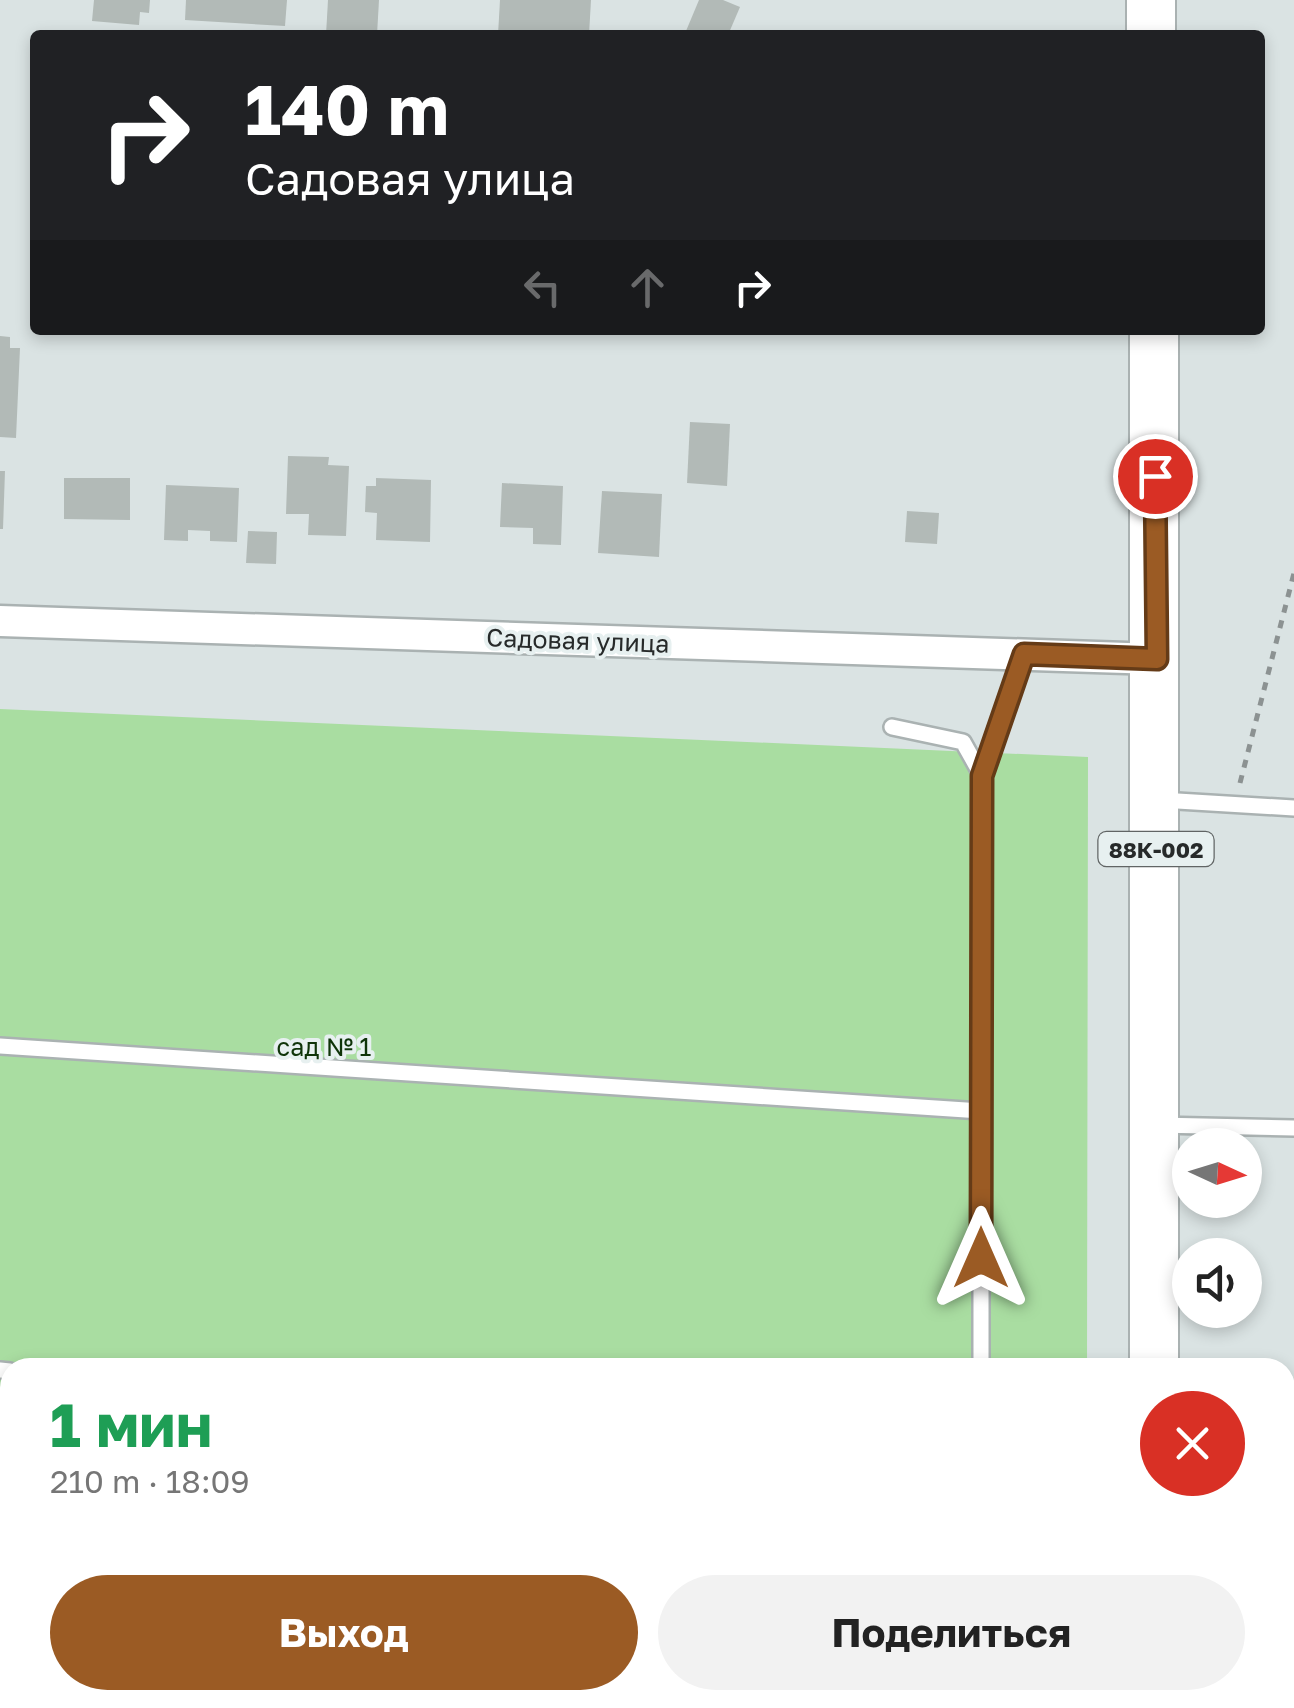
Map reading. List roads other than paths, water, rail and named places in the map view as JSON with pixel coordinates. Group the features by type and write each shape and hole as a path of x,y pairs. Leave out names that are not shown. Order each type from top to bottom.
{"main road":[{"path":"1151,0 1151,30"},
{"name":"88К-002","path":"1154,335 1154,1358"}],"street":[{"name":"Садовая улица","path":"0,621 1157,659"}],"lane":[{"path":"980,1358 982,776 1024,654"},
{"path":"892,727 963,742 982,776"},
{"path":"1156,800 1294,808"},
{"path":"0,1046 981,1111"},
{"path":"1155,1125 1294,1128"}],"park label":[{"name":"сад № 1","path":"324,1046"}]}
